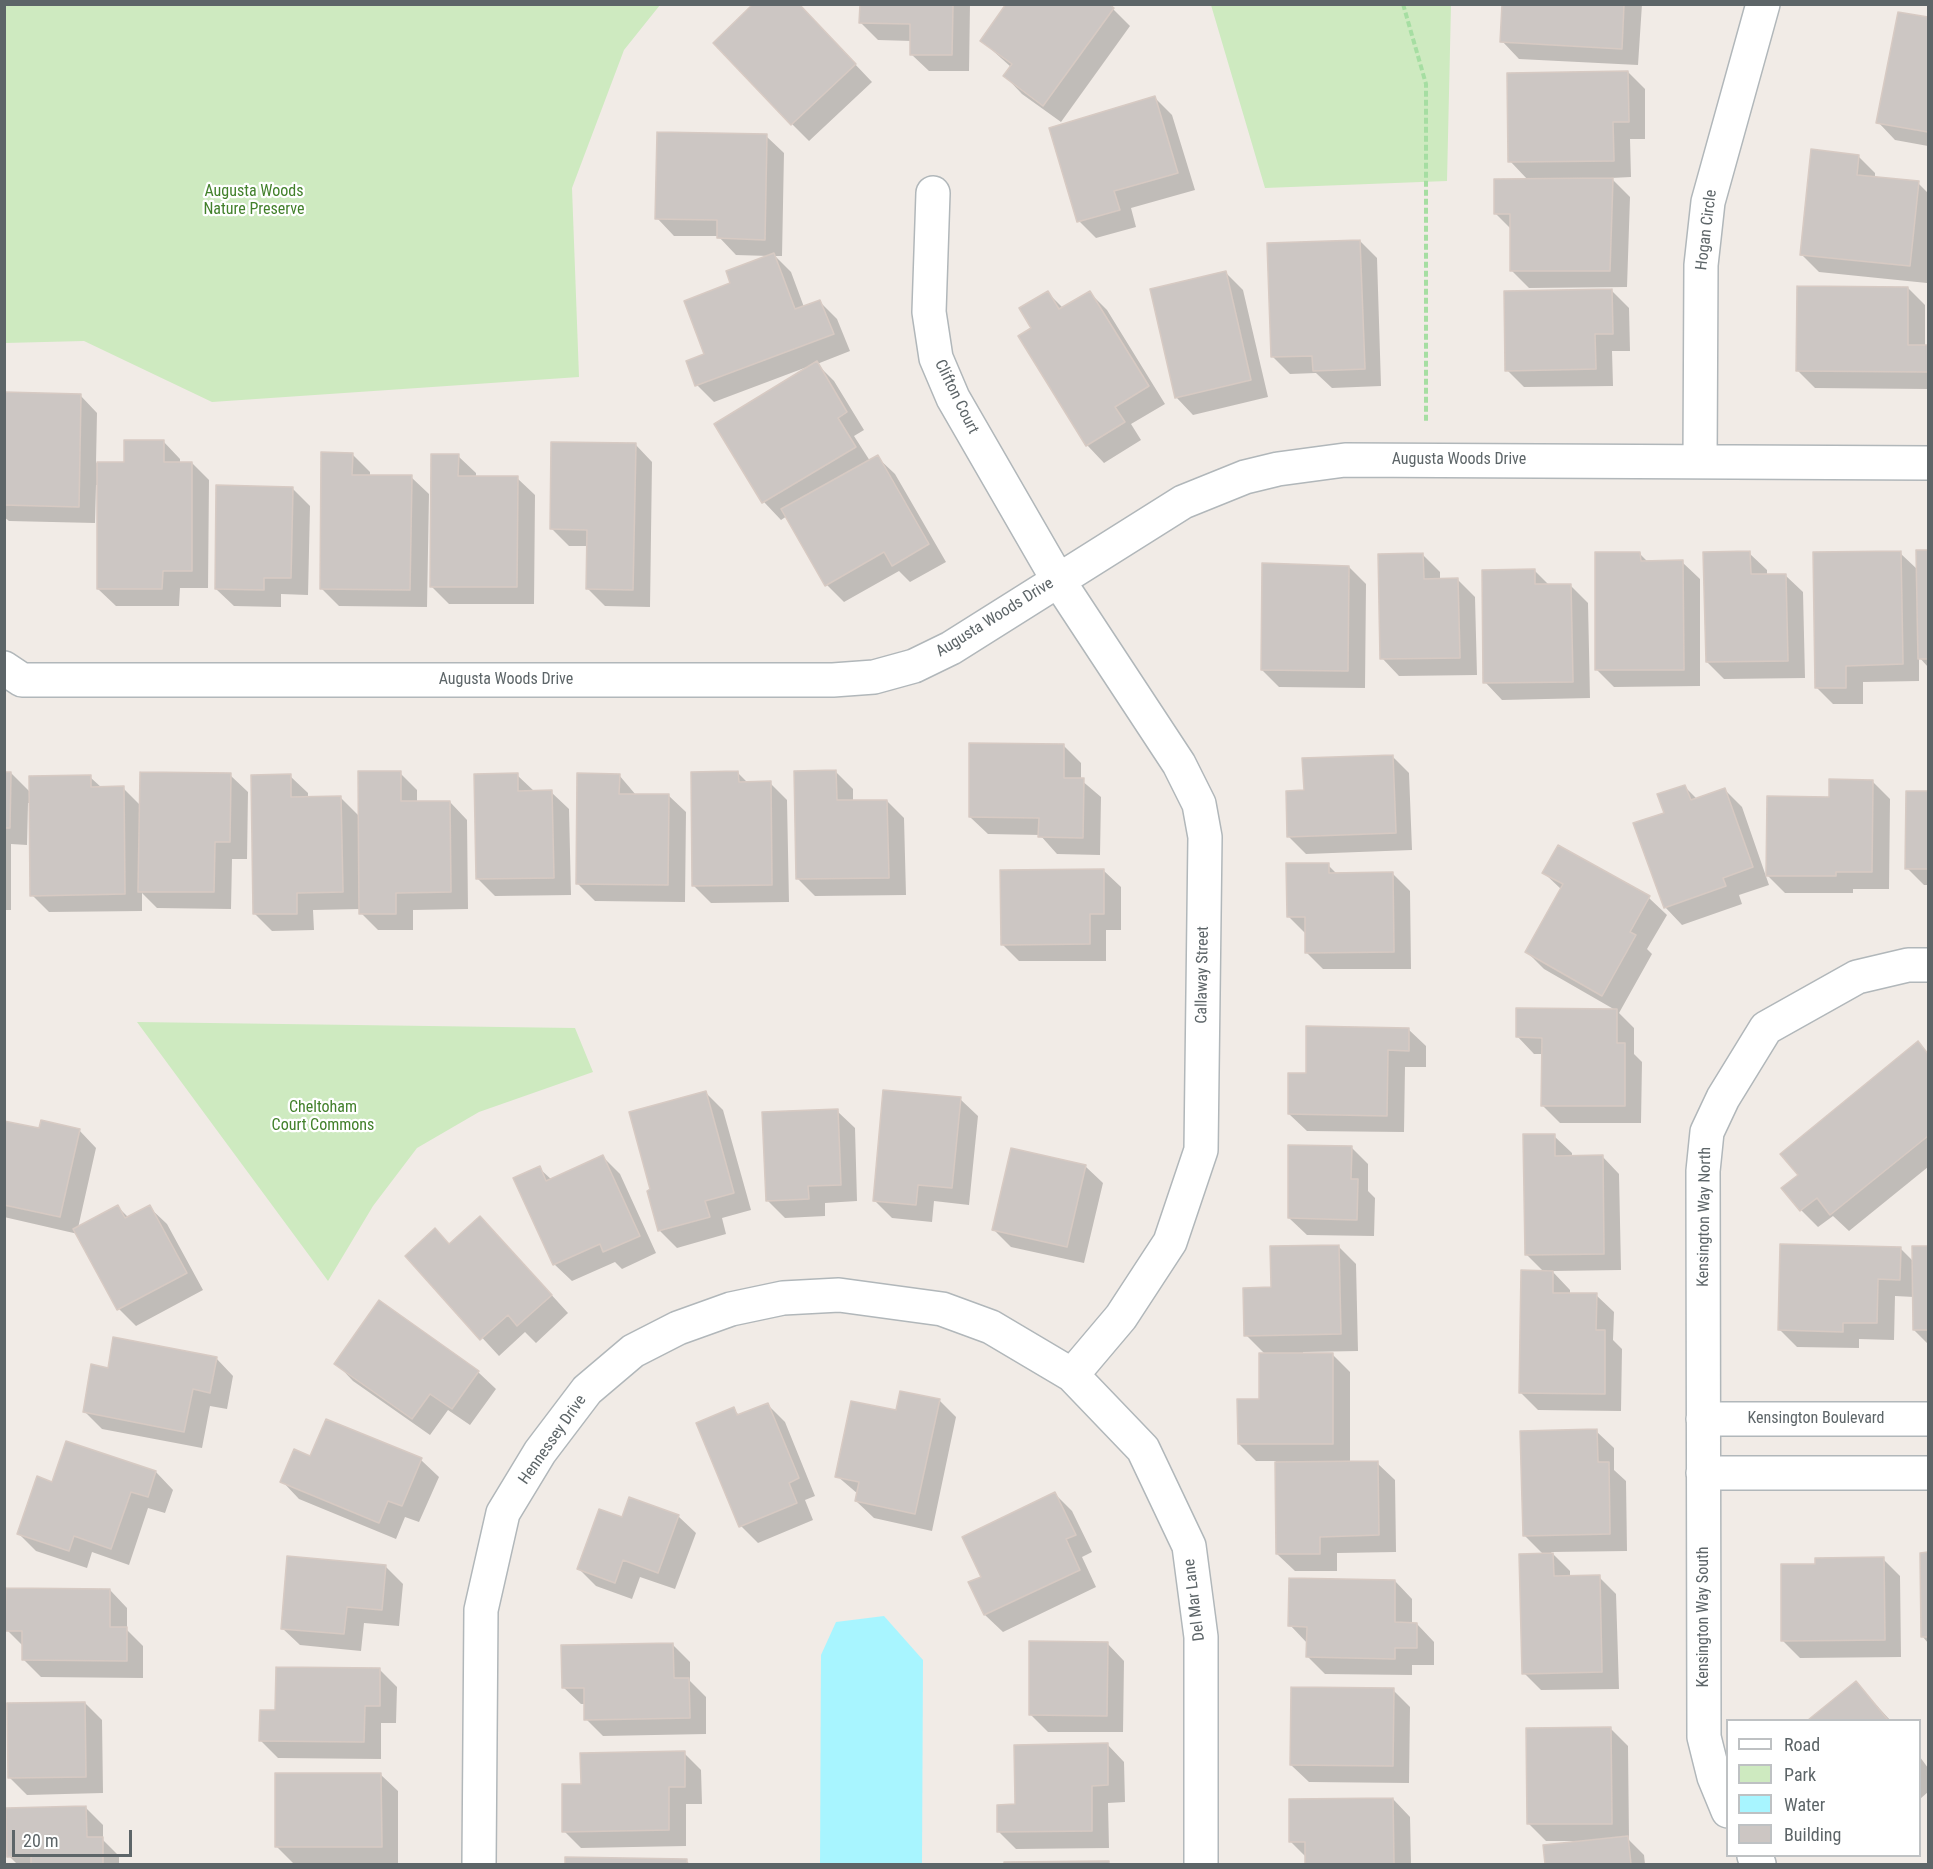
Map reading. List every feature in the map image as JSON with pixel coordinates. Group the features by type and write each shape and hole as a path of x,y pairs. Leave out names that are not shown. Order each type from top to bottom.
{"street":[{"name":"Hogan Circle","path":"1700,462 1701,265 1708,202 1763,4"},
{"name":"Clifton Court","path":"933,193 929,312 936,357 953,398 1058,580"},
{"name":"Augusta Woods Drive","path":"4,668 22,680 833,680 864,678 914,666 951,648 1183,502 1245,477 1278,469 1345,460 1929,463"},
{"name":"Callaway Street","path":"1058,580 1179,764 1199,804 1205,837 1201,1150 1170,1242 1121,1317 1072,1375"},
{"name":"Kensington Way North","path":"1703,1419 1703,1171 1707,1132 1723,1098 1766,1028 1857,977 1908,965 1929,965"},
{"name":"Hennessey Drive","path":"479,1864 481,1610 503,1513 540,1452 587,1390 633,1351 678,1328 731,1309 783,1298 839,1295 942,1309 991,1327 1072,1375"},
{"name":"Del Mar Lane","path":"1072,1375 1143,1449 1189,1546 1201,1637 1201,1864"},
{"name":"Kensington Boulevard","path":"1703,1419 1929,1419"},
{"name":"Kensington Way South","path":"1703,1419 1704,1737 1714,1777 1726,1806"},
{"path":"1703,1473 1929,1473"}],"path":[{"path":"1402,4 1407,11 1426,84 1426,460"}],"green space":[{"name":"Augusta Woods Nature Preserve","path":"4,5 660,5 624,50 572,188 579,377 212,402 84,341 5,343"},
{"path":"1211,5 1451,5 1447,181 1265,188"},
{"name":"Cheltoham Court Commons","path":"137,1022 575,1028 593,1072 479,1112 417,1148 373,1206 328,1281"}],"water":[{"path":"884,1616 923,1660 922,1864 820,1864 821,1655 836,1622"}],"building":[{"path":"753,4 799,4 856,64 791,125 713,43"},
{"path":"860,4 953,4 952,55 910,55 910,24 859,23"},
{"path":"1006,4 1109,4 1114,8 1043,106 1003,76 1012,64 980,41"},
{"path":"1502,4 1624,4 1622,49 1500,42"},
{"path":"1898,12 1928,17 1928,132 1876,123"},
{"path":"1628,71 1629,122 1613,122 1614,161 1508,162 1507,73"},
{"path":"1155,96 1178,173 1114,191 1120,210 1077,222 1049,128"},
{"path":"657,132 767,134 765,240 717,238 717,220 655,219"},
{"path":"1811,149 1859,155 1857,175 1919,181 1910,266 1800,255"},
{"path":"1613,178 1610,271 1510,271 1510,214 1494,214 1494,179"},
{"path":"1360,240 1365,369 1313,371 1312,356 1271,357 1267,243"},
{"path":"774,253 795,309 820,300 834,334 695,386 686,361 704,354 684,301 730,283 726,271"},
{"path":"1226,271 1251,380 1175,398 1150,289"},
{"path":"1797,286 1908,287 1908,345 1928,345 1928,372 1796,371"},
{"path":"1612,289 1613,334 1595,334 1596,369 1505,371 1504,291"},
{"path":"1048,291 1059,309 1090,291 1149,386 1115,407 1125,422 1086,446 1018,336 1031,328 1019,308"},
{"path":"817,361 847,412 838,418 856,447 762,503 714,424"},
{"path":"4,392 81,394 79,507 4,505"},
{"path":"124,440 164,440 164,462 192,462 192,571 163,571 162,589 97,589 97,462 124,462"},
{"path":"551,442 636,443 633,590 586,589 587,530 550,529"},
{"path":"321,452 353,453 352,475 412,475 410,590 320,589"},
{"path":"431,454 459,454 458,476 518,476 517,587 430,587"},
{"path":"878,455 929,544 892,566 884,552 825,586 781,509"},
{"path":"216,485 293,487 291,578 264,578 264,590 215,589"},
{"path":"1916,550 1928,550 1928,659 1918,659"},
{"path":"1750,551 1751,574 1786,574 1788,661 1706,662 1703,552"},
{"path":"1901,551 1903,664 1846,666 1846,688 1815,688 1813,552"},
{"path":"1595,552 1640,552 1641,561 1683,560 1684,670 1595,670"},
{"path":"1423,553 1424,579 1458,578 1460,658 1380,659 1378,554"},
{"path":"1262,563 1349,566 1348,671 1261,670"},
{"path":"1535,569 1535,584 1571,584 1573,682 1483,683 1482,570"},
{"path":"969,743 1064,744 1064,778 1084,778 1083,838 1038,837 1039,818 969,817"},
{"path":"1393,755 1396,833 1287,837 1286,791 1304,790 1302,758"},
{"path":"836,770 837,800 887,800 889,878 796,879 794,771"},
{"path":"358,771 401,771 401,801 450,801 451,892 396,893 396,914 359,914"},
{"path":"738,771 739,782 771,781 772,885 692,886 691,772"},
{"path":"4,772 11,772 10,828 4,828"},
{"path":"140,772 231,773 230,842 215,842 214,892 138,892"},
{"path":"518,773 518,791 552,790 554,878 476,879 474,774"},
{"path":"577,773 620,774 619,794 669,794 668,885 576,884"},
{"path":"291,774 291,797 341,796 343,892 297,893 297,914 253,914 251,775"},
{"path":"91,775 91,787 124,786 125,894 30,896 29,776"},
{"path":"1829,779 1873,780 1872,872 1836,872 1836,876 1766,876 1767,796 1829,797"},
{"path":"1685,785 1691,800 1725,788 1753,867 1723,878 1726,886 1664,908 1633,823 1664,813 1657,794"},
{"path":"1906,791 1928,791 1928,869 1905,869"},
{"path":"1558,845 1650,896 1630,932 1636,935 1602,996 1525,952 1563,884 1542,873"},
{"path":"1286,863 1329,863 1329,873 1393,872 1394,952 1305,953 1305,917 1287,917"},
{"path":"1104,869 1104,914 1090,914 1090,944 1001,945 1000,870"},
{"path":"1516,1008 1617,1009 1617,1043 1625,1043 1625,1106 1541,1106 1542,1038 1516,1037"},
{"path":"1306,1026 1409,1028 1409,1051 1388,1050 1387,1116 1288,1114 1288,1073 1306,1073"},
{"path":"1918,1041 1928,1054 1928,1136 1830,1215 1817,1198 1800,1211 1781,1188 1798,1175 1780,1154"},
{"path":"883,1090 961,1097 952,1188 918,1185 916,1205 873,1201"},
{"path":"706,1091 734,1193 705,1201 710,1217 658,1231 647,1191 650,1189 629,1112"},
{"path":"838,1109 841,1185 808,1186 809,1199 766,1201 762,1112"},
{"path":"41,1120 80,1129 60,1217 4,1205 4,1121 39,1128"},
{"path":"1523,1134 1555,1134 1555,1156 1603,1155 1604,1254 1525,1255"},
{"path":"1288,1145 1352,1146 1351,1179 1358,1179 1357,1220 1288,1218"},
{"path":"1011,1148 1086,1165 1067,1247 992,1230"},
{"path":"603,1155 640,1236 603,1252 600,1244 553,1265 513,1178 540,1166 546,1181"},
{"path":"118,1205 125,1218 150,1205 187,1273 117,1310 73,1229"},
{"path":"480,1216 552,1295 517,1326 508,1315 480,1340 405,1256 435,1228 449,1244"},
{"path":"1780,1244 1901,1247 1900,1280 1878,1279 1877,1323 1843,1323 1843,1332 1778,1330"},
{"path":"1339,1245 1341,1334 1244,1336 1243,1288 1271,1287 1270,1246"},
{"path":"1912,1246 1928,1246 1928,1330 1913,1330"},
{"path":"1521,1270 1553,1271 1553,1293 1597,1293 1596,1330 1605,1330 1605,1394 1519,1393"},
{"path":"379,1300 479,1371 452,1409 430,1394 412,1419 334,1364"},
{"path":"113,1337 217,1357 210,1393 193,1389 184,1432 83,1412 91,1364 108,1368"},
{"path":"1259,1353 1333,1353 1333,1444 1238,1444 1237,1399 1259,1399"},
{"path":"900,1391 940,1399 915,1514 855,1501 859,1482 835,1477 851,1401 896,1410"},
{"path":"768,1403 799,1478 789,1483 797,1503 739,1527 696,1423 734,1407 737,1415"},
{"path":"326,1419 422,1458 402,1506 388,1501 379,1523 280,1482 294,1449 310,1456"},
{"path":"1597,1429 1598,1462 1609,1462 1610,1534 1523,1536 1520,1431"},
{"path":"66,1441 156,1471 148,1497 131,1492 111,1549 74,1536 69,1551 17,1534 37,1476 52,1482"},
{"path":"1378,1461 1379,1535 1320,1537 1320,1554 1276,1554 1275,1462"},
{"path":"1055,1492 1076,1535 1066,1539 1080,1570 984,1615 968,1582 981,1577 962,1537"},
{"path":"629,1497 679,1515 658,1573 623,1560 615,1583 577,1569 599,1509 622,1517"},
{"path":"1928,1552 1928,1637 1921,1637 1920,1553"},
{"path":"1553,1553 1554,1576 1600,1575 1602,1672 1522,1674 1519,1554"},
{"path":"287,1556 386,1565 382,1610 347,1607 344,1634 281,1629"},
{"path":"1884,1557 1885,1640 1781,1641 1781,1564 1815,1564 1815,1558"},
{"path":"1289,1578 1395,1580 1395,1622 1417,1623 1417,1648 1395,1648 1395,1659 1306,1657 1307,1627 1288,1626"},
{"path":"6,1588 110,1589 110,1627 127,1627 127,1661 22,1660 22,1631 5,1631"},
{"path":"1029,1641 1108,1642 1107,1716 1029,1715"},
{"path":"673,1643 674,1678 689,1678 690,1718 584,1720 584,1688 562,1688 561,1645"},
{"path":"276,1667 380,1668 380,1706 365,1706 364,1742 259,1741 260,1710 275,1710"},
{"path":"1856,1681 1887,1719 1809,1719"},
{"path":"1291,1687 1394,1688 1393,1766 1290,1765"},
{"path":"85,1702 86,1777 8,1778 7,1703"},
{"path":"1611,1727 1612,1824 1527,1824 1526,1728"},
{"path":"1108,1743 1108,1785 1092,1786 1092,1831 997,1832 997,1805 1015,1804 1014,1745"},
{"path":"685,1751 685,1787 669,1787 669,1830 562,1832 562,1784 581,1784 580,1753"},
{"path":"275,1773 381,1773 382,1847 275,1847"},
{"path":"1393,1798 1394,1864 1305,1864 1305,1842 1289,1842 1289,1799"},
{"path":"86,1806 87,1837 103,1837 103,1864 31,1864 31,1856 7,1857 6,1808"},
{"path":"1628,1836 1631,1864 1545,1864 1543,1845"},
{"path":"565,1857 687,1859 687,1864 565,1864"},
{"path":"1109,1861 1109,1864 1004,1864 1004,1862"}]}
